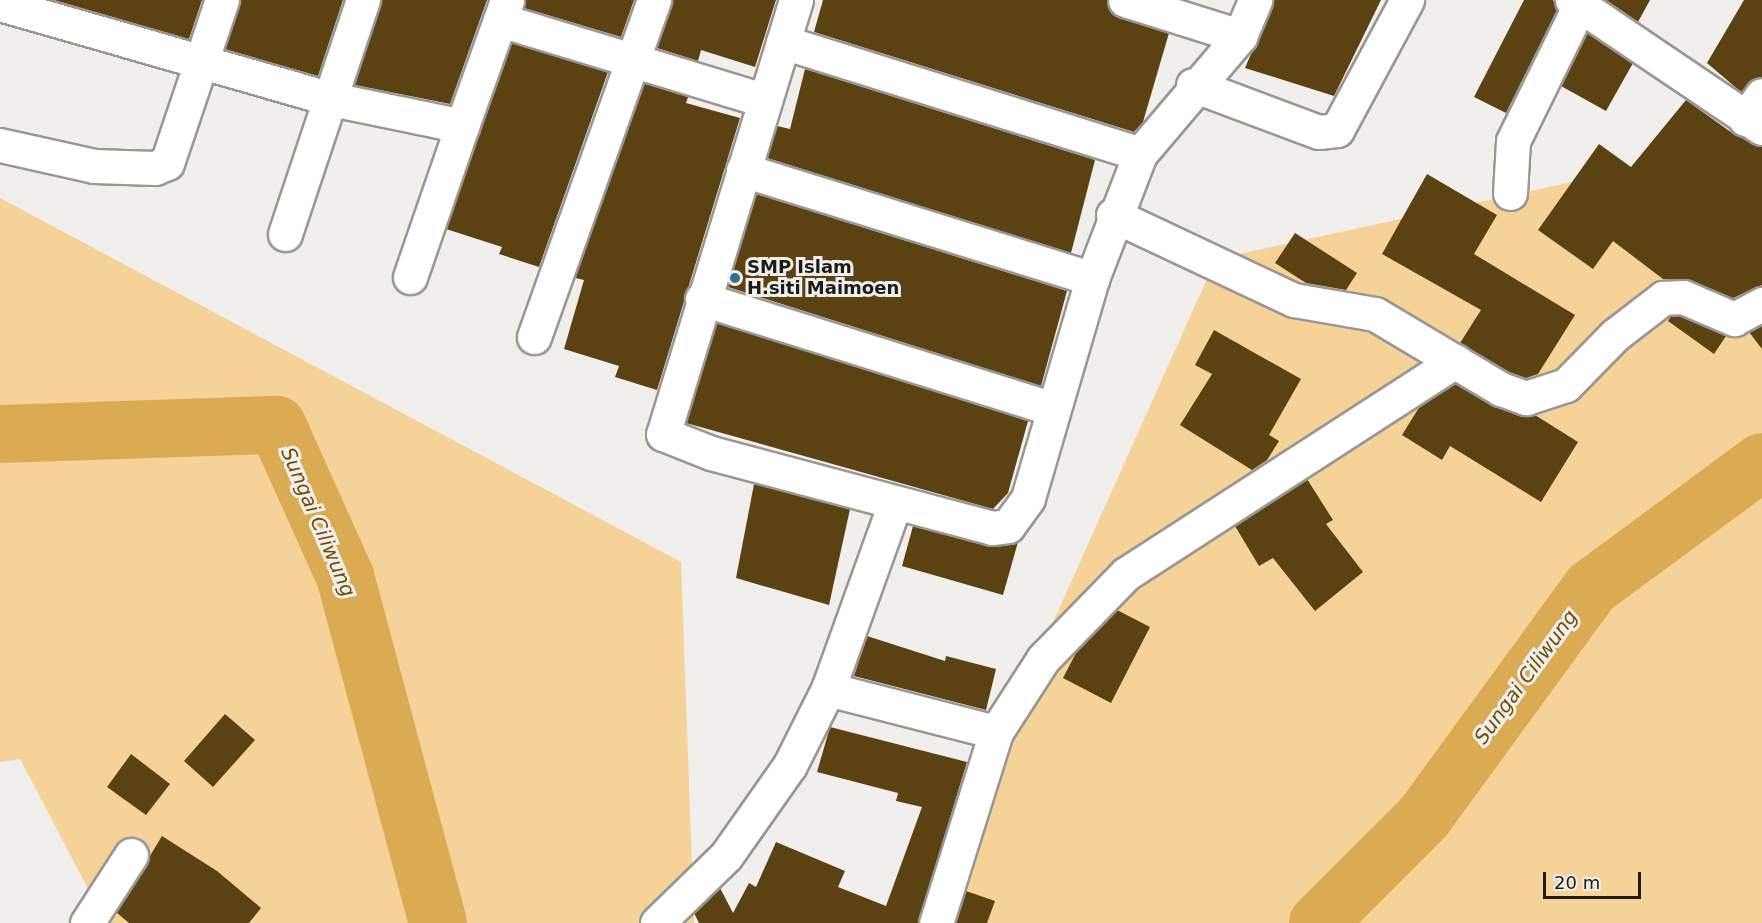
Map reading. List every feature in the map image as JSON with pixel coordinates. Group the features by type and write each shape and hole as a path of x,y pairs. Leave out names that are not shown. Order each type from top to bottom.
{"street":[{"path":"0,145 94,166 155,168 173,152 222,0"},
{"path":"285,234 363,0"},
{"path":"534,337 654,0"},
{"path":"796,0 663,428 666,437 895,503 992,528 1008,526 1028,498 1050,408 1113,215 1140,154 1193,85 1240,36 1255,0"},
{"path":"1125,0 1240,36"},
{"path":"1193,85 1319,132 1337,130 1407,0"},
{"path":"0,4 71,12 200,64 331,99 462,126"},
{"path":"1510,193 1513,141 1575,4 1756,114"},
{"path":"410,277 503,10 633,61 764,100"},
{"path":"783,42 1140,154"},
{"path":"743,170 1092,279"},
{"path":"1113,215 1294,300 1375,314 1501,389 1526,398 1548,395 1663,298 1683,297 1734,319 1762,304"},
{"path":"702,299 1050,408"},
{"path":"936,923 996,732 1043,659 1126,574 1455,361"},
{"path":"657,923 726,856 790,765 828,689 895,503"},
{"path":"828,689 996,732"},
{"path":"87,923 131,855"}],"shaded area":[{"path":"1762,141 1762,923 918,923 1216,259"},
{"path":"0,198 681,562 694,923 106,923 20,759 0,762"}],"building":[{"path":"54,0 202,0 189,39"},
{"path":"240,0 343,0 318,76 225,49"},
{"path":"381,0 487,0 450,104 355,85"},
{"path":"525,0 634,0 621,37 524,8"},
{"path":"672,0 776,0 755,67 701,50 698,61 657,48"},
{"path":"823,0 1107,0 1119,18 1169,33 1143,122 1134,132 814,32"},
{"path":"1274,0 1381,0 1334,96 1245,68"},
{"path":"1524,0 1553,0 1557,10 1506,113 1474,97"},
{"path":"1606,0 1650,0 1638,22"},
{"path":"1744,0 1762,0 1762,77 1741,92 1707,63"},
{"path":"1587,33 1633,63 1606,111 1561,86"},
{"path":"512,43 608,72 539,267 499,254 502,247 446,229"},
{"path":"805,69 1095,160 1071,253 767,158 777,126 790,129"},
{"path":"644,83 688,97 686,103 740,118 657,390 615,377 619,366 564,349 584,280 575,278"},
{"path":"1686,100 1735,135 1762,147 1762,285 1733,298 1690,280 1663,279 1613,241 1593,269 1538,230 1599,144 1631,167"},
{"path":"1427,174 1497,215 1474,254 1575,315 1538,374 1526,378 1509,372 1460,343 1481,310 1382,254"},
{"path":"756,194 1067,291 1041,386 728,287"},
{"path":"1295,233 1357,273 1346,290 1306,283 1275,263"},
{"path":"1671,316 1680,316 1726,336 1714,354 1668,321"},
{"path":"717,323 1028,421 1008,493 993,509 686,423"},
{"path":"1762,325 1762,349 1749,332"},
{"path":"1214,330 1301,379 1269,435 1279,441 1267,460 1252,470 1180,425 1212,374 1195,365"},
{"path":"1455,383 1494,407 1535,415 1578,442 1541,502 1450,446 1442,460 1402,435 1420,406"},
{"path":"1307,479 1333,520 1326,524 1363,572 1315,611 1273,558 1259,566 1235,526"},
{"path":"754,484 850,509 829,605 736,578"},
{"path":"913,526 987,546 1018,542 1003,595 902,566"},
{"path":"1117,610 1150,627 1111,703 1063,678 1076,653"},
{"path":"867,636 945,661 946,656 996,669 986,710 854,676"},
{"path":"225,714 255,740 213,787 184,761"},
{"path":"830,727 967,762 918,923 699,923 694,913 720,888 733,913 749,883 756,887 776,842 845,871 838,887 886,906 922,807 896,801 898,793 817,772"},
{"path":"131,754 170,784 146,815 107,787"},
{"path":"162,836 217,871 261,908 249,923 129,923 116,912"},
{"path":"966,891 995,901 987,923 956,923"}],"waterway":[{"name":"Sungai Ciliwung","path":"0,434 277,425 345,576 438,923"},
{"name":"Sungai Ciliwung","path":"1318,923 1424,817 1591,588 1762,462"}],"place":[{"name":"SMP Islam H.siti Maimoen","path":"735,278"}]}
